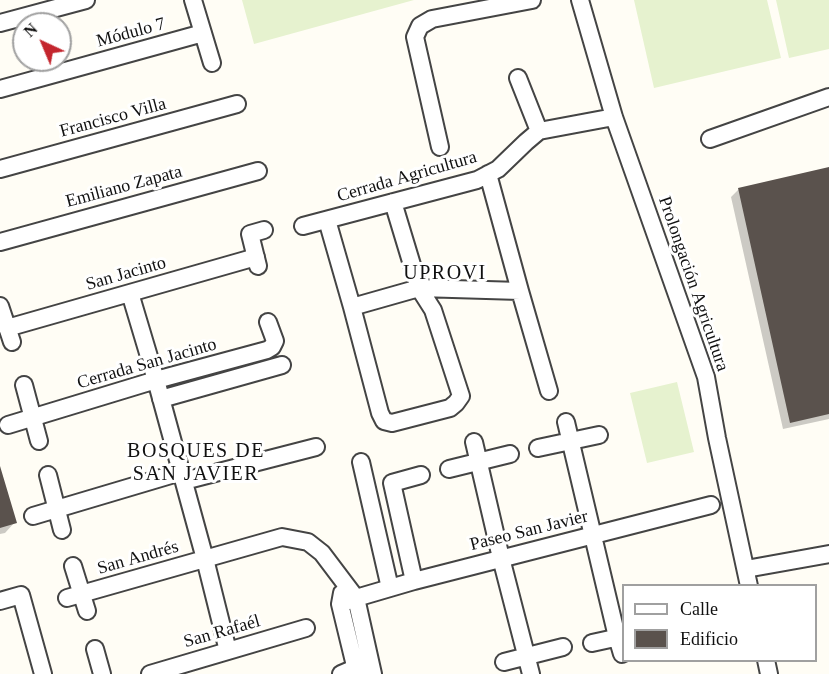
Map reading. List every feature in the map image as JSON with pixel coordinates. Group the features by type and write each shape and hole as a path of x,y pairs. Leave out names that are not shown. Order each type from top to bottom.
{"street":[{"path":"0,23 86,0"},
{"path":"193,0 213,63"},
{"path":"440,147 415,37 420,27 432,19 532,0"},
{"name":"Prolongación Agricultura","path":"580,0 614,117 706,377 747,577"},
{"name":"Módulo 7","path":"0,89 203,33"},
{"path":"518,78 539,131 614,117"},
{"path":"710,139 829,97"},
{"name":"Francisco Villa","path":"0,169 237,105"},
{"name":"Cerrada Agricultura","path":"303,226 477,180 498,169 539,131"},
{"name":"Emiliano Zapata","path":"0,242 258,171"},
{"path":"488,174 519,291 549,391"},
{"path":"327,220 380,413 384,421 392,423 455,402 433,310 419,288 393,202"},
{"name":"San Jacinto","path":"0,306 10,335 130,293 257,262 250,234 264,230"},
{"path":"352,307 419,288 519,291"},
{"path":"130,293 183,477 228,651"},
{"name":"Cerrada San Jacinto","path":"8,425 156,380 267,350 272,347 274,341 268,322"},
{"path":"161,399 282,365"},
{"path":"24,385 39,441"},
{"path":"566,422 620,637 622,654"},
{"path":"537,448 599,435"},
{"path":"474,442 531,674"},
{"path":"33,516 183,477 316,447"},
{"path":"449,469 510,454"},
{"path":"361,462 390,588"},
{"path":"414,581 392,483 421,475"},
{"path":"48,476 63,530"},
{"name":"Paseo San Javier","path":"340,604 414,581 711,505"},
{"path":"205,559 282,537 308,542 322,553 356,598 373,674"},
{"path":"747,577 829,554"},
{"name":"San Andrés","path":"74,596 205,559"},
{"name":"San Andrés","path":"73,566 74,596 87,611"},
{"path":"344,584 340,604 351,672"},
{"path":"0,601 21,595 43,674"},
{"name":"San Rafaél","path":"150,674 306,628"},
{"path":"592,643 620,637"},
{"path":"504,662 563,647"},
{"path":"95,649 102,674"}],"green space":[{"path":"242,0 414,0 254,44"},
{"path":"634,0 767,0 781,58 654,88"},
{"path":"776,0 829,0 829,49 789,58"},
{"path":"677,382 694,452 647,463 630,393"}],"building":[{"path":"829,167 829,414 790,423 738,188"},
{"path":"0,466 17,523 0,528"}],"district":[{"name":"UPROVI","path":"445,274"},
{"name":"BOSQUES DE SAN JAVIER","path":"196,464"}]}
